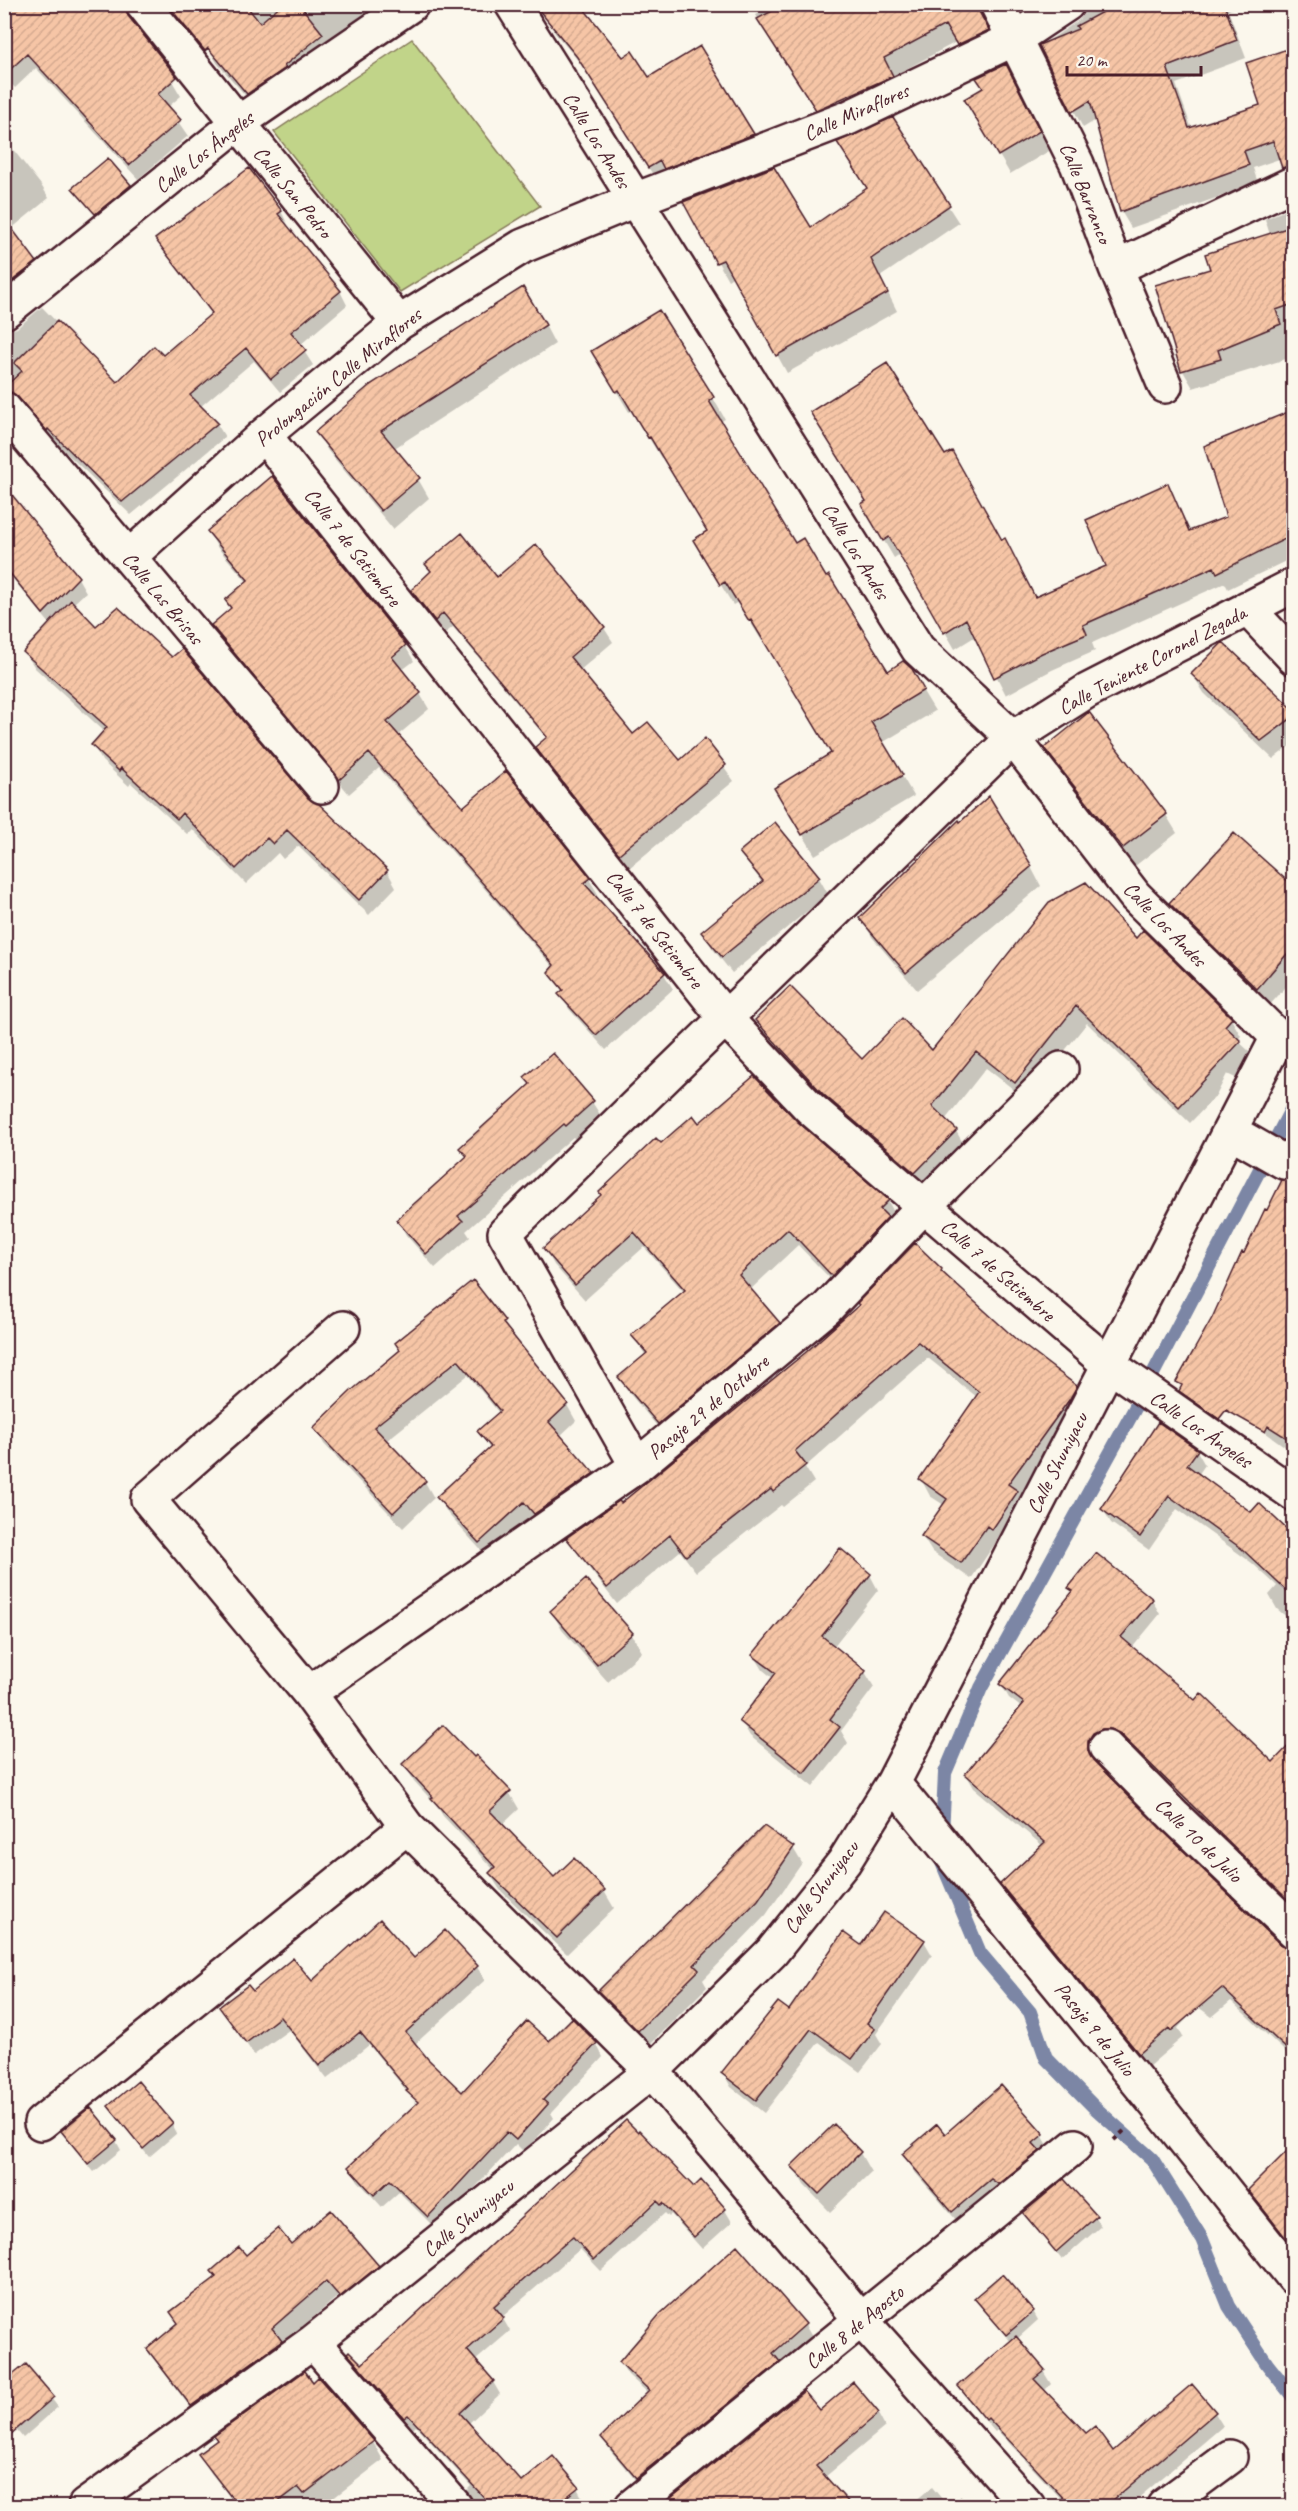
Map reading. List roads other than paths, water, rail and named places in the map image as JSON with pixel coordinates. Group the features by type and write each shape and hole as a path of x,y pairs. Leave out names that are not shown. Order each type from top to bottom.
{"street":[{"name":"Calle San Pedro","path":"142,4 399,323"},
{"name":"Calle Los Ángeles","path":"4,312 238,123 412,4"},
{"name":"Calle Los Andes","path":"512,4 918,649 1012,738 1135,896 1278,1037"},
{"name":"Calle Barranco","path":"997,4 1077,164 1116,268 1165,387"},
{"name":"Calle Miraflores","path":"635,200 848,118 1016,38 1067,4"},
{"path":"1116,268 1293,183"},
{"name":"Prolongación Calle Miraflores","path":"129,557 264,435 399,323 523,246 635,200"},
{"name":"Calle Las Brisas","path":"4,409 322,786"},
{"name":"Calle 7 de Setiembre","path":"264,435 726,1019 810,1108 1108,1364"},
{"name":"Calle Teniente Coronel Zegada","path":"637,1466 505,1233 1012,738 1087,691 1293,585"},
{"path":"1247,608 1293,658"},
{"name":"Calle Shuniyacu","path":"85,2506 312,2342 652,2071 772,1952 844,1862 893,1783 1278,1037"},
{"name":"Pasaje 29 de Octubre","path":"309,1693 637,1466 827,1308 924,1206 1061,1069"},
{"path":"1230,1131 1289,1159"},
{"path":"343,1328 148,1499 309,1693 407,1827 652,2071 862,2321 1028,2506"},
{"name":"Calle Los Ángeles","path":"1108,1364 1293,1494"},
{"name":"Calle 10 de Julio","path":"1107,1747 1175,1817 1293,1931"},
{"name":"Pasaje 9 de Julio","path":"893,1783 1155,2103 1293,2278"},
{"path":"41,2123 407,1827"},
{"name":"Calle 8 de Agosto","path":"632,2506 1075,2146"},
{"path":"312,2342 455,2506"},
{"path":"1164,2506 1230,2457"}],"waterway":[{"path":"942,1835 945,1773 981,1688 1133,1412 1294,1104"},
{"path":"941,1860 980,1953 1030,2012 1046,2058 1093,2106 1152,2159 1202,2239 1229,2306 1267,2364 1294,2398"}]}
